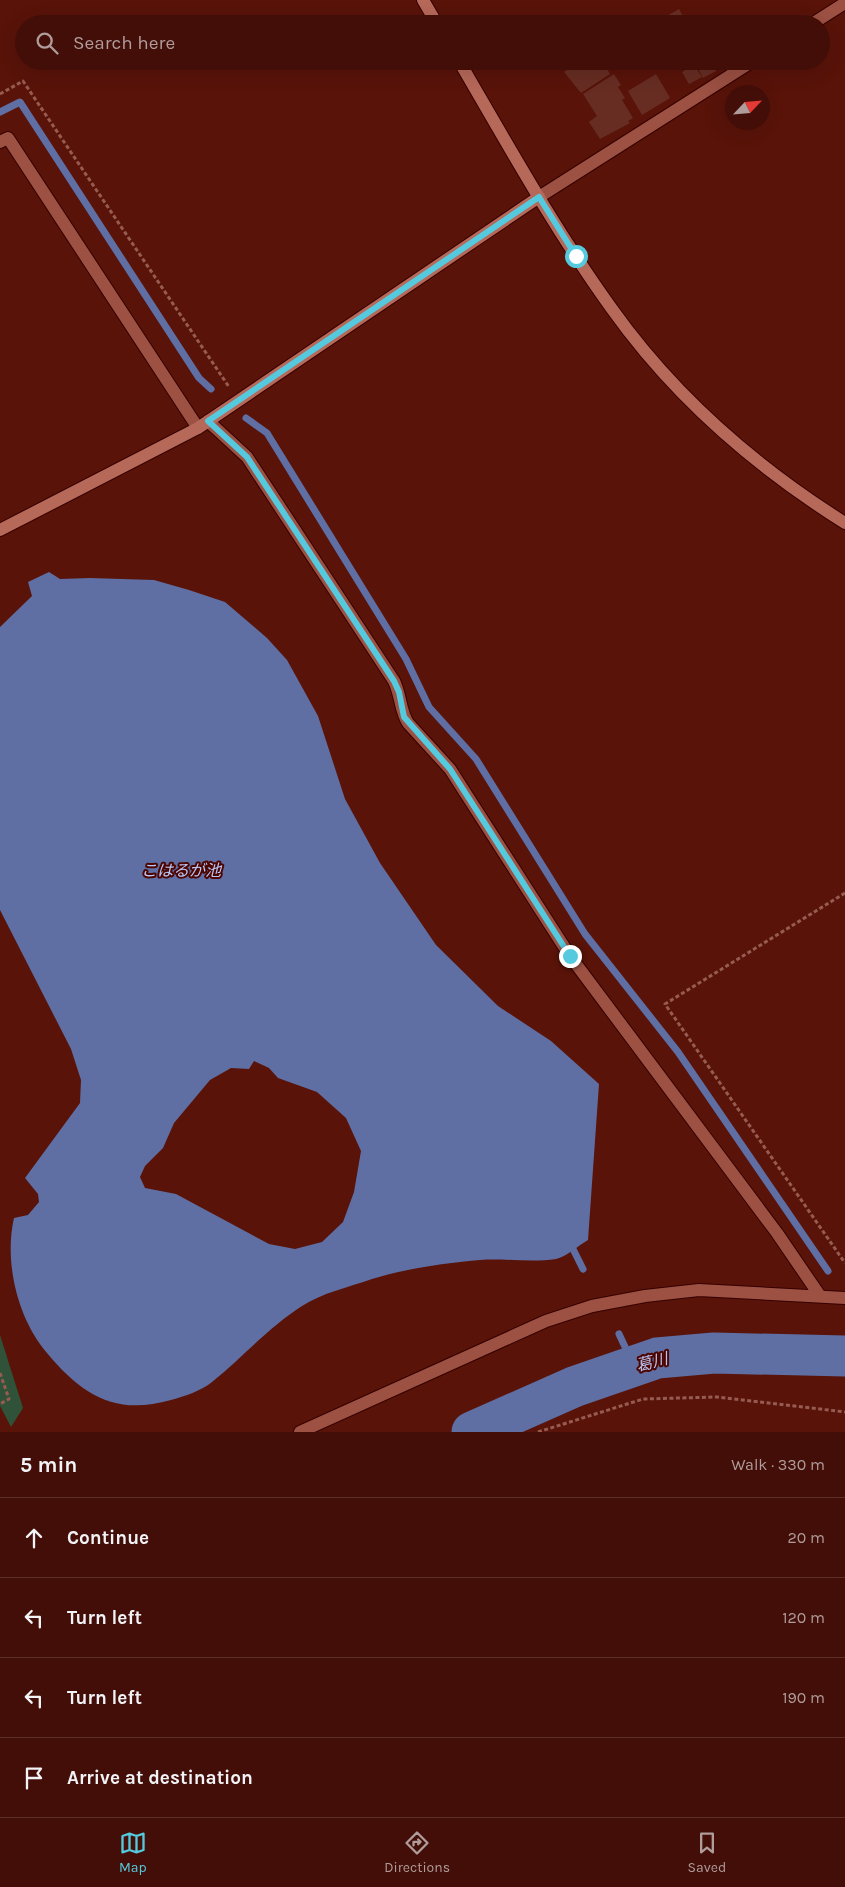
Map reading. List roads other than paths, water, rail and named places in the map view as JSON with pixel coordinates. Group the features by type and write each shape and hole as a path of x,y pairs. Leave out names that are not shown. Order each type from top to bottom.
{"street":[{"path":"423,0 432,15"},
{"path":"826,15 845,3"},
{"path":"464,70 539,197 613,310 680,391 755,460 787,485 845,524"},
{"path":"0,530 203,424 539,197 739,70"},
{"path":"0,142 8,138 203,424 247,457 394,681 399,692 404,717 408,724 450,769 570,956 777,1233 820,1296"},
{"path":"300,1432 546,1321 592,1306 645,1296 699,1290 845,1298"}],"water":[{"name":"こはるが池","path":"49,572 60,579 154,580 189,590 225,602 267,638 287,660 318,716 345,799 380,863 436,945 498,1006 551,1041 599,1084 588,1240 556,1259 537,1261 468,1261 440,1265 383,1276 327,1294 310,1301 290,1314 208,1385 198,1391 171,1400 133,1405 116,1403 101,1398 87,1391 73,1380 47,1353 28,1323 21,1306 12,1270 11,1235 14,1218 28,1215 39,1202 38,1194 25,1178 80,1103 81,1080 71,1049 0,910 0,627 32,596 28,582","holes":["254,1061 269,1068 278,1078 317,1092 346,1118 361,1151 354,1192 343,1222 322,1242 295,1249 269,1244 176,1194 145,1188 140,1177 145,1166 163,1148 174,1123 210,1080 231,1068 249,1069"]}],"waterway":[{"path":"0,112 20,102 199,378 211,389"},
{"path":"246,418 267,433 406,659 429,707 476,759 585,934 678,1052 828,1271"},
{"path":"573,1249 583,1269"},
{"path":"619,1334 634,1366"},
{"name":"葛川","path":"472,1432 576,1386 657,1358 714,1353 845,1356"}]}
